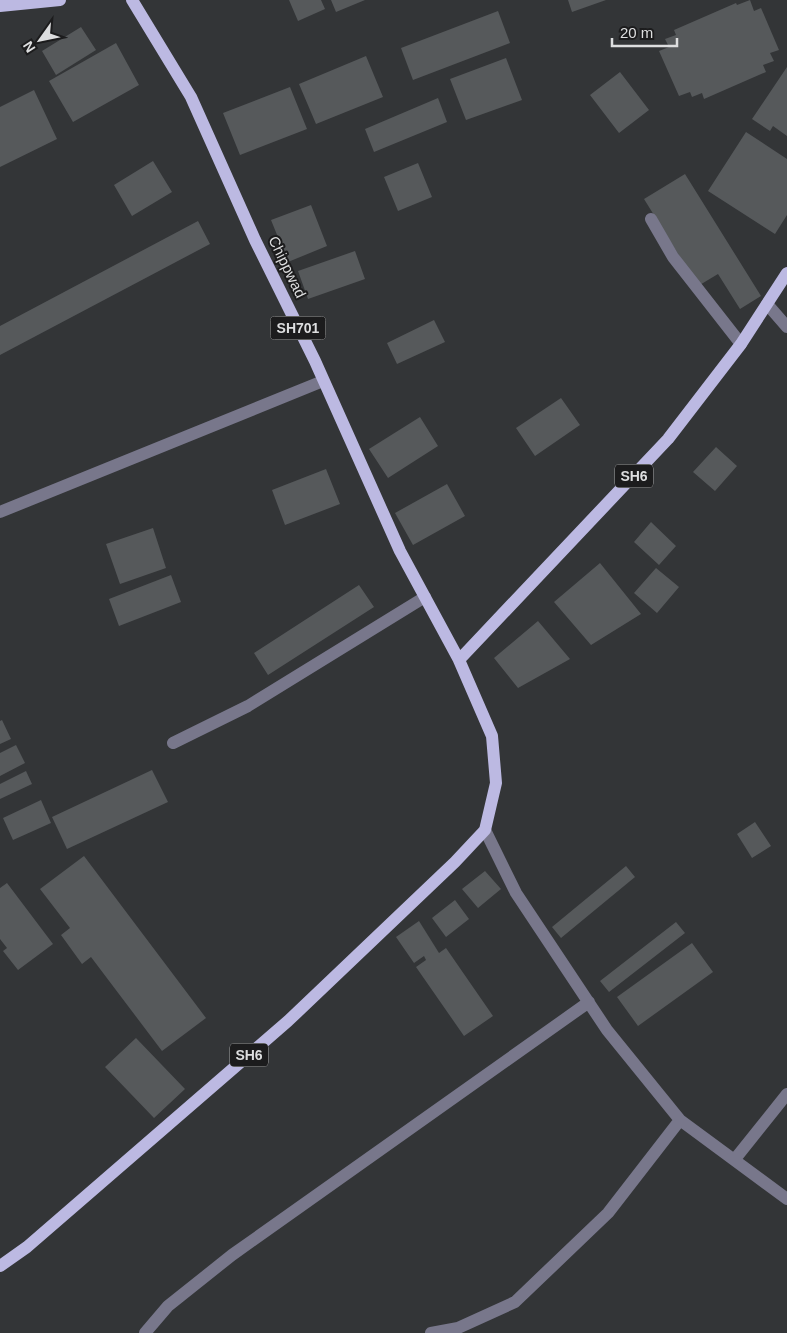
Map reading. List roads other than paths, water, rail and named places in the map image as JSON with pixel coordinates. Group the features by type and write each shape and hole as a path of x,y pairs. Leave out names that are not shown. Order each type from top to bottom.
{"main road":[{"path":"0,6 60,0"},
{"name":"Chippwad","path":"132,0 191,97 255,240 323,381 400,551 459,660"},
{"name":"SH6","path":"0,1266 27,1247 288,1021 455,862 485,830 496,783 492,736 459,660 668,439 741,344 787,273"}],"street":[{"path":"651,219 673,257 741,344"},
{"path":"767,304 787,327"},
{"path":"0,512 323,381"},
{"path":"173,743 248,706 425,597"},
{"path":"485,830 516,893 607,1030 680,1120 736,1159 787,1200"},
{"path":"145,1333 168,1306 232,1256 589,1002"},
{"path":"736,1159 787,1094"},
{"path":"431,1333 458,1328 515,1302 608,1213 680,1120"}]}
